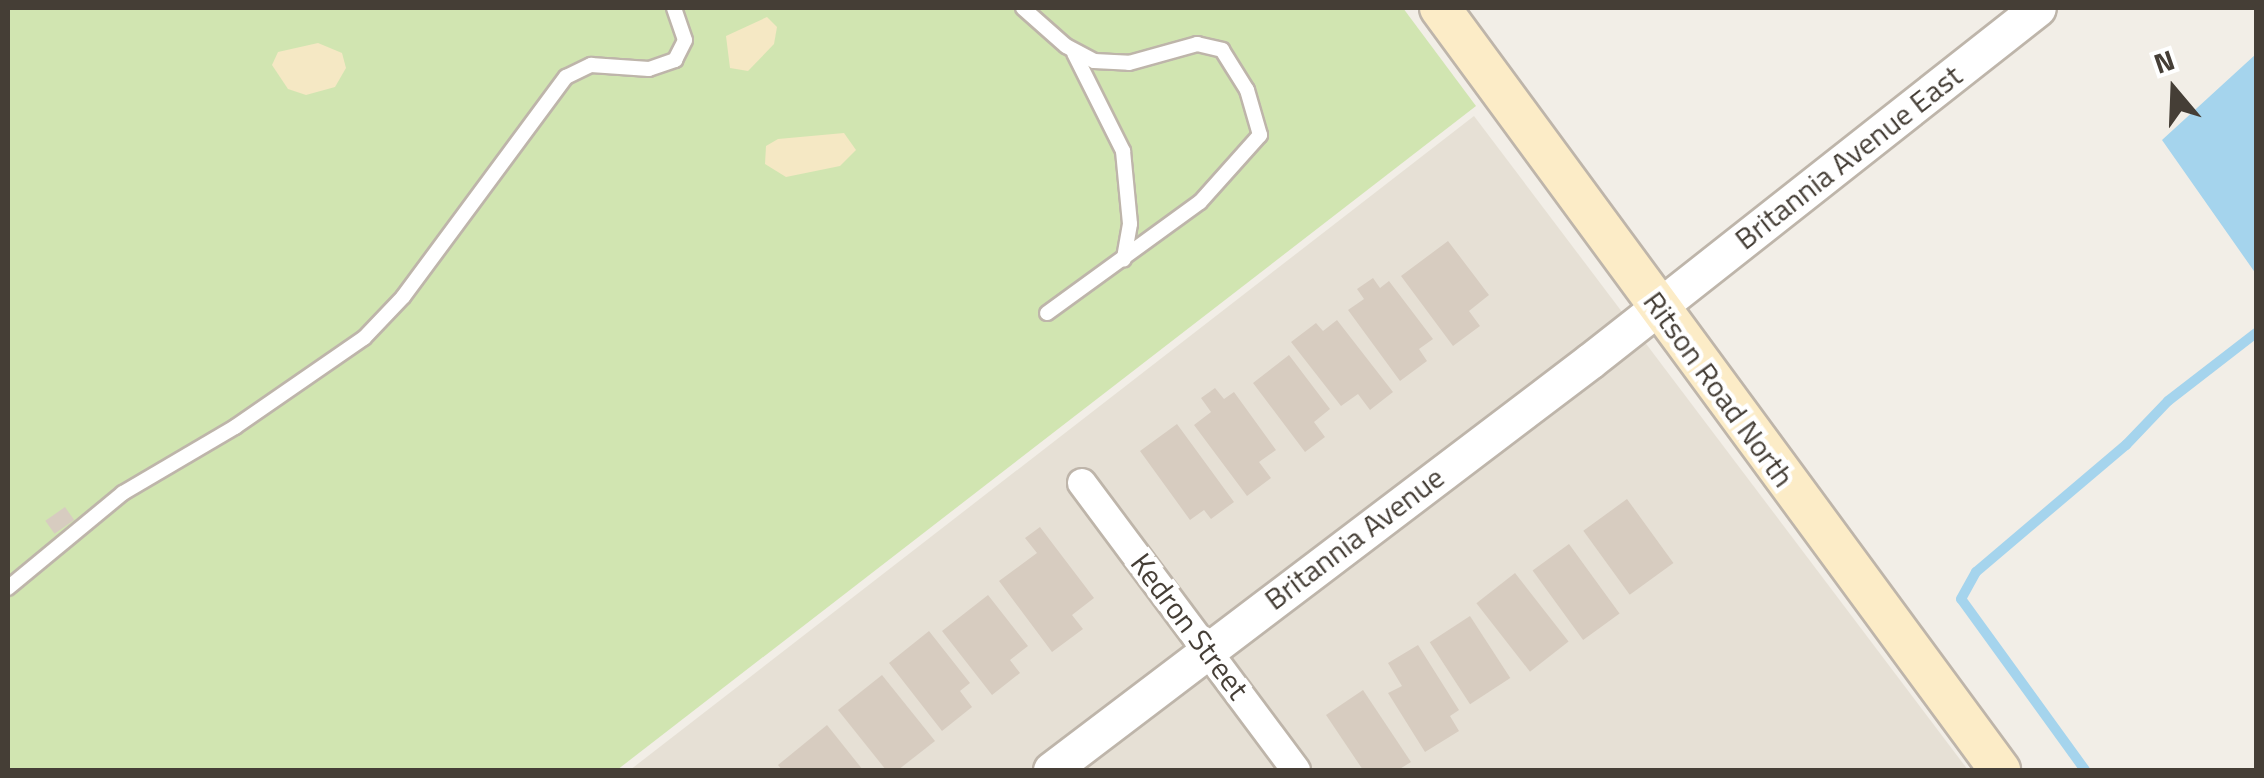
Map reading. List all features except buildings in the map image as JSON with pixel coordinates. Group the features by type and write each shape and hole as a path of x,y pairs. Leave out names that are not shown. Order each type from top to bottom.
{"main road":[{"name":"Ritson Road North","path":"1440,8 2000,770"}],"street":[{"name":"Britannia Avenue East","path":"1658,307 2038,8"},
{"name":"Britannia Avenue","path":"1051,770 1658,307"},
{"name":"Kedron Street","path":"1082,483 1296,770"}],"lane":[{"path":"8,588 122,493 235,427 364,338 403,297 566,77 592,65 648,69 675,60 685,40 674,8"},
{"path":"1023,8 1072,50 1112,118 1122,151 1129,208 1124,260"},
{"path":"1047,314 1200,202 1260,135 1256,113 1232,61 1213,45 1121,64 1072,50"}],"shaded area":[{"path":"1474,116 1968,770 630,770"}],"green space":[{"path":"8,8 1403,8 1476,106 617,770 8,770"}],"sand":[{"path":"767,17 777,27 774,44 748,71 730,68 726,36"},
{"path":"318,43 342,53 346,68 335,87 306,95 288,89 272,65 278,52"},
{"path":"844,133 856,150 840,166 786,177 765,164 766,146 778,139"}],"water":[{"path":"2256,54 2256,274 2162,140"}],"waterway":[{"path":"2085,770 1961,599 1976,572 2126,445 2168,401 2256,333"}]}
